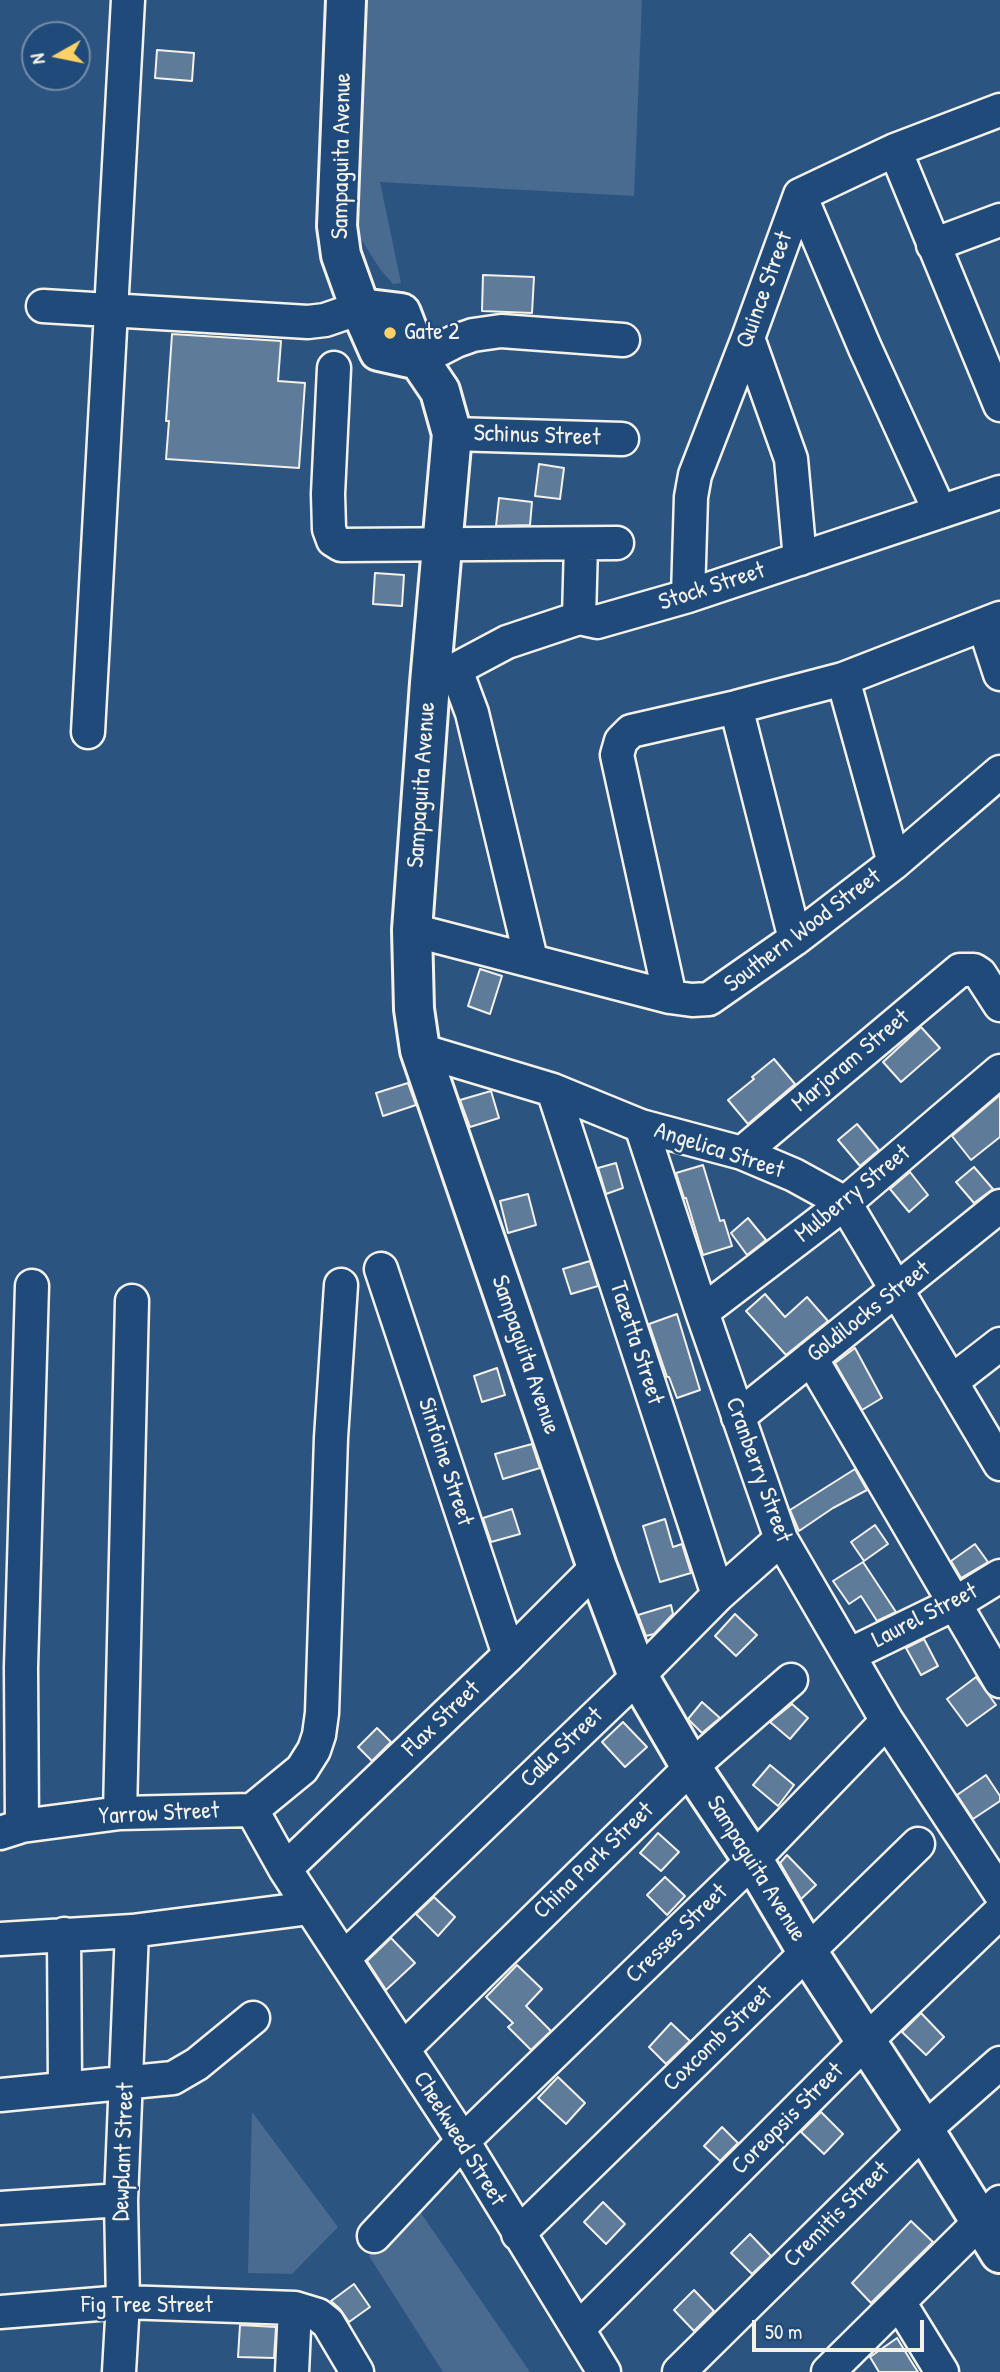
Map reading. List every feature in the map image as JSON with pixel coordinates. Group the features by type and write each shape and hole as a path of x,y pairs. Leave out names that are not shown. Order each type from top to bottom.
{"main road":[{"name":"Sampaguita Avenue","path":"346,0 337,226 341,255 360,308 401,313 419,360 440,391 452,434 441,544 443,677 412,930 414,1009 420,1050 597,1567 638,1676 691,1767 753,1860 808,1953 924,2130 990,2212 1000,2253"}],"street":[{"path":"88,732 128,0"},
{"path":"940,512 865,348 800,195 895,150 1000,110"},
{"path":"895,150 933,245 989,345 1000,405"},
{"name":"Quince Street","path":"688,596 691,497 695,475 800,195"},
{"path":"933,245 1000,220"},
{"path":"43,306 308,322 325,320 360,308"},
{"path":"419,360 456,341 501,331 623,340"},
{"path":"748,338 791,459 800,559"},
{"path":"334,368 329,529 333,540 341,545 617,543"},
{"name":"Schinus Street","path":"452,434 622,439"},
{"name":"Stock Street","path":"443,677 507,642 579,618 597,622 688,596 1000,492"},
{"path":"579,618 581,544"},
{"path":"670,997 617,755 621,741 631,731 843,679 992,621 1000,674"},
{"path":"443,677 472,713 531,959"},
{"path":"843,679 894,863"},
{"path":"736,707 794,939"},
{"name":"Southern Wood Street","path":"412,930 670,997 709,999 894,863 1000,772"},
{"name":"Marjoram Street","path":"742,1153 960,970 974,970 980,974 1000,1006"},
{"name":"Angelica Street","path":"420,1050 553,1090 641,1126 742,1153 794,1175 845,1203 1000,1464"},
{"name":"Mulberry Street","path":"702,1312 845,1203 1000,1071"},
{"name":"Tazetta Street","path":"553,1090 719,1595"},
{"name":"Cranberry Street","path":"641,1126 781,1539 887,1721 1000,1893"},
{"name":"Goldilocks Street","path":"738,1417 1000,1206"},
{"name":"Sinfoine Street","path":"381,1269 509,1655"},
{"path":"253,1810 302,1769 314,1750 319,1735 322,1713 331,1438 341,1285"},
{"path":"11,1829 11,1660 32,1286"},
{"path":"120,1813 132,1301"},
{"path":"951,1382 1000,1344"},
{"path":"811,1358 1000,1681"},
{"name":"Calla Street","path":"344,1958 719,1595 781,1539"},
{"name":"Flax Street","path":"285,1869 597,1567"},
{"name":"Laurel Street","path":"849,1655 956,1603 1000,1576"},
{"name":"China Park Street","path":"403,2049 691,1767 790,1680"},
{"name":"Cresses Street","path":"374,2236 463,2141 753,1860 887,1721"},
{"name":"Yarrow Street","path":"11,1829 120,1813 253,1810 285,1869"},
{"name":"Coxcomb Street","path":"518,2234 918,1844"},
{"name":"Cheekweed Street","path":"285,1869 463,2141 604,2372"},
{"path":"0,1939 132,1931 310,1908"},
{"name":"Coreopsis Street","path":"578,2329 866,2041 1000,1912"},
{"name":"Dewplant Street","path":"119,2372 123,2302 121,2200 132,1931"},
{"path":"64,1934 65,2088"},
{"path":"0,2095 173,2078 197,2064 253,2018"},
{"name":"Cremitis Street","path":"679,2372 924,2130 1000,2063"},
{"path":"0,2208 121,2200"},
{"path":"828,2372 990,2212"},
{"name":"Fig Tree Street","path":"0,2312 123,2302 295,2308"},
{"path":"899,2302 942,2372"},
{"path":"292,2372 295,2308 318,2315 328,2323 357,2372"}],"shaded area":[{"path":"364,0 642,0 634,196 380,182 401,283 393,284 356,231 353,202"},
{"path":"252,2112 338,2227 292,2274 248,2273"},
{"path":"412,2200 530,2372 443,2372 369,2256"}],"building":[{"path":"157,50 194,53 192,81 155,78"},
{"path":"483,275 534,277 532,313 482,311"},
{"path":"172,334 281,341 278,381 305,383 299,468 166,459"},
{"path":"539,464 564,468 560,499 535,496"},
{"path":"499,498 532,502 530,525 496,526"},
{"path":"375,573 404,575 402,606 373,604"},
{"path":"480,969 502,976 490,1014 468,1006"},
{"path":"921,1027 940,1048 901,1082 883,1062"},
{"path":"774,1059 795,1084 748,1124 728,1100"},
{"path":"408,1083 416,1105 383,1116 376,1093"},
{"path":"491,1091 499,1118 470,1127 460,1100"},
{"path":"1000,1095 1000,1137 971,1160 952,1136"},
{"path":"857,1124 879,1150 860,1166 838,1140"},
{"path":"616,1163 623,1188 606,1194 598,1168"},
{"path":"703,1165 720,1221 724,1220 732,1246 703,1255 676,1173"},
{"path":"974,1167 993,1189 974,1203 956,1182"},
{"path":"910,1172 928,1195 909,1212 890,1189"},
{"path":"528,1194 536,1225 508,1233 500,1201"},
{"path":"748,1218 766,1240 747,1255 731,1233"},
{"path":"590,1261 598,1286 571,1294 563,1269"},
{"path":"765,1294 785,1317 807,1297 828,1321 786,1355 746,1311"},
{"path":"677,1314 700,1390 677,1398 649,1324"},
{"path":"855,1348 882,1398 862,1410 835,1363"},
{"path":"497,1368 505,1395 482,1402 474,1376"},
{"path":"532,1444 540,1468 503,1479 495,1454"},
{"path":"855,1469 867,1490 833,1508 799,1531 790,1510"},
{"path":"512,1509 520,1534 491,1542 483,1518"},
{"path":"665,1519 673,1547 682,1544 691,1573 660,1582 643,1526"},
{"path":"875,1525 888,1544 864,1561 851,1542"},
{"path":"975,1544 988,1562 961,1578 951,1561"},
{"path":"863,1562 896,1612 877,1621 861,1596 849,1604 833,1581"},
{"path":"671,1605 673,1614 654,1634 646,1636 638,1615"},
{"path":"735,1614 757,1635 736,1656 715,1636"},
{"path":"924,1639 938,1666 921,1675 906,1648"},
{"path":"976,1677 996,1705 967,1726 947,1699"},
{"path":"702,1702 720,1718 702,1733 688,1719"},
{"path":"792,1704 808,1718 790,1739 770,1722"},
{"path":"623,1722 647,1747 625,1767 602,1742"},
{"path":"377,1728 391,1742 372,1761 358,1747"},
{"path":"770,1765 794,1785 778,1806 753,1785"},
{"path":"986,1775 1000,1796 1000,1801 973,1819 957,1795"},
{"path":"658,1833 679,1852 661,1871 640,1853"},
{"path":"787,1855 816,1885 801,1899 780,1863"},
{"path":"665,1877 685,1896 667,1915 647,1895"},
{"path":"434,1897 455,1917 438,1936 416,1914"},
{"path":"391,1938 415,1963 386,1990 367,1961"},
{"path":"517,1965 542,1989 526,2006 551,2031 531,2050 508,2027 513,2023 486,1997"},
{"path":"921,2013 944,2037 926,2055 902,2032"},
{"path":"671,2023 690,2041 666,2064 649,2047"},
{"path":"558,2077 585,2103 566,2124 538,2098"},
{"path":"821,2112 843,2134 824,2154 801,2132"},
{"path":"722,2127 738,2143 720,2161 704,2146"},
{"path":"603,2202 625,2224 606,2244 584,2222"},
{"path":"911,2221 933,2242 871,2303 852,2283"},
{"path":"750,2234 771,2256 752,2274 731,2253"},
{"path":"354,2284 370,2307 349,2322 331,2301"},
{"path":"694,2290 714,2311 694,2331 674,2310"},
{"path":"240,2325 276,2327 274,2358 238,2357"},
{"path":"897,2338 918,2372 879,2372 870,2357"}],"place":[{"name":"Gate 2","path":"390,333"}]}
